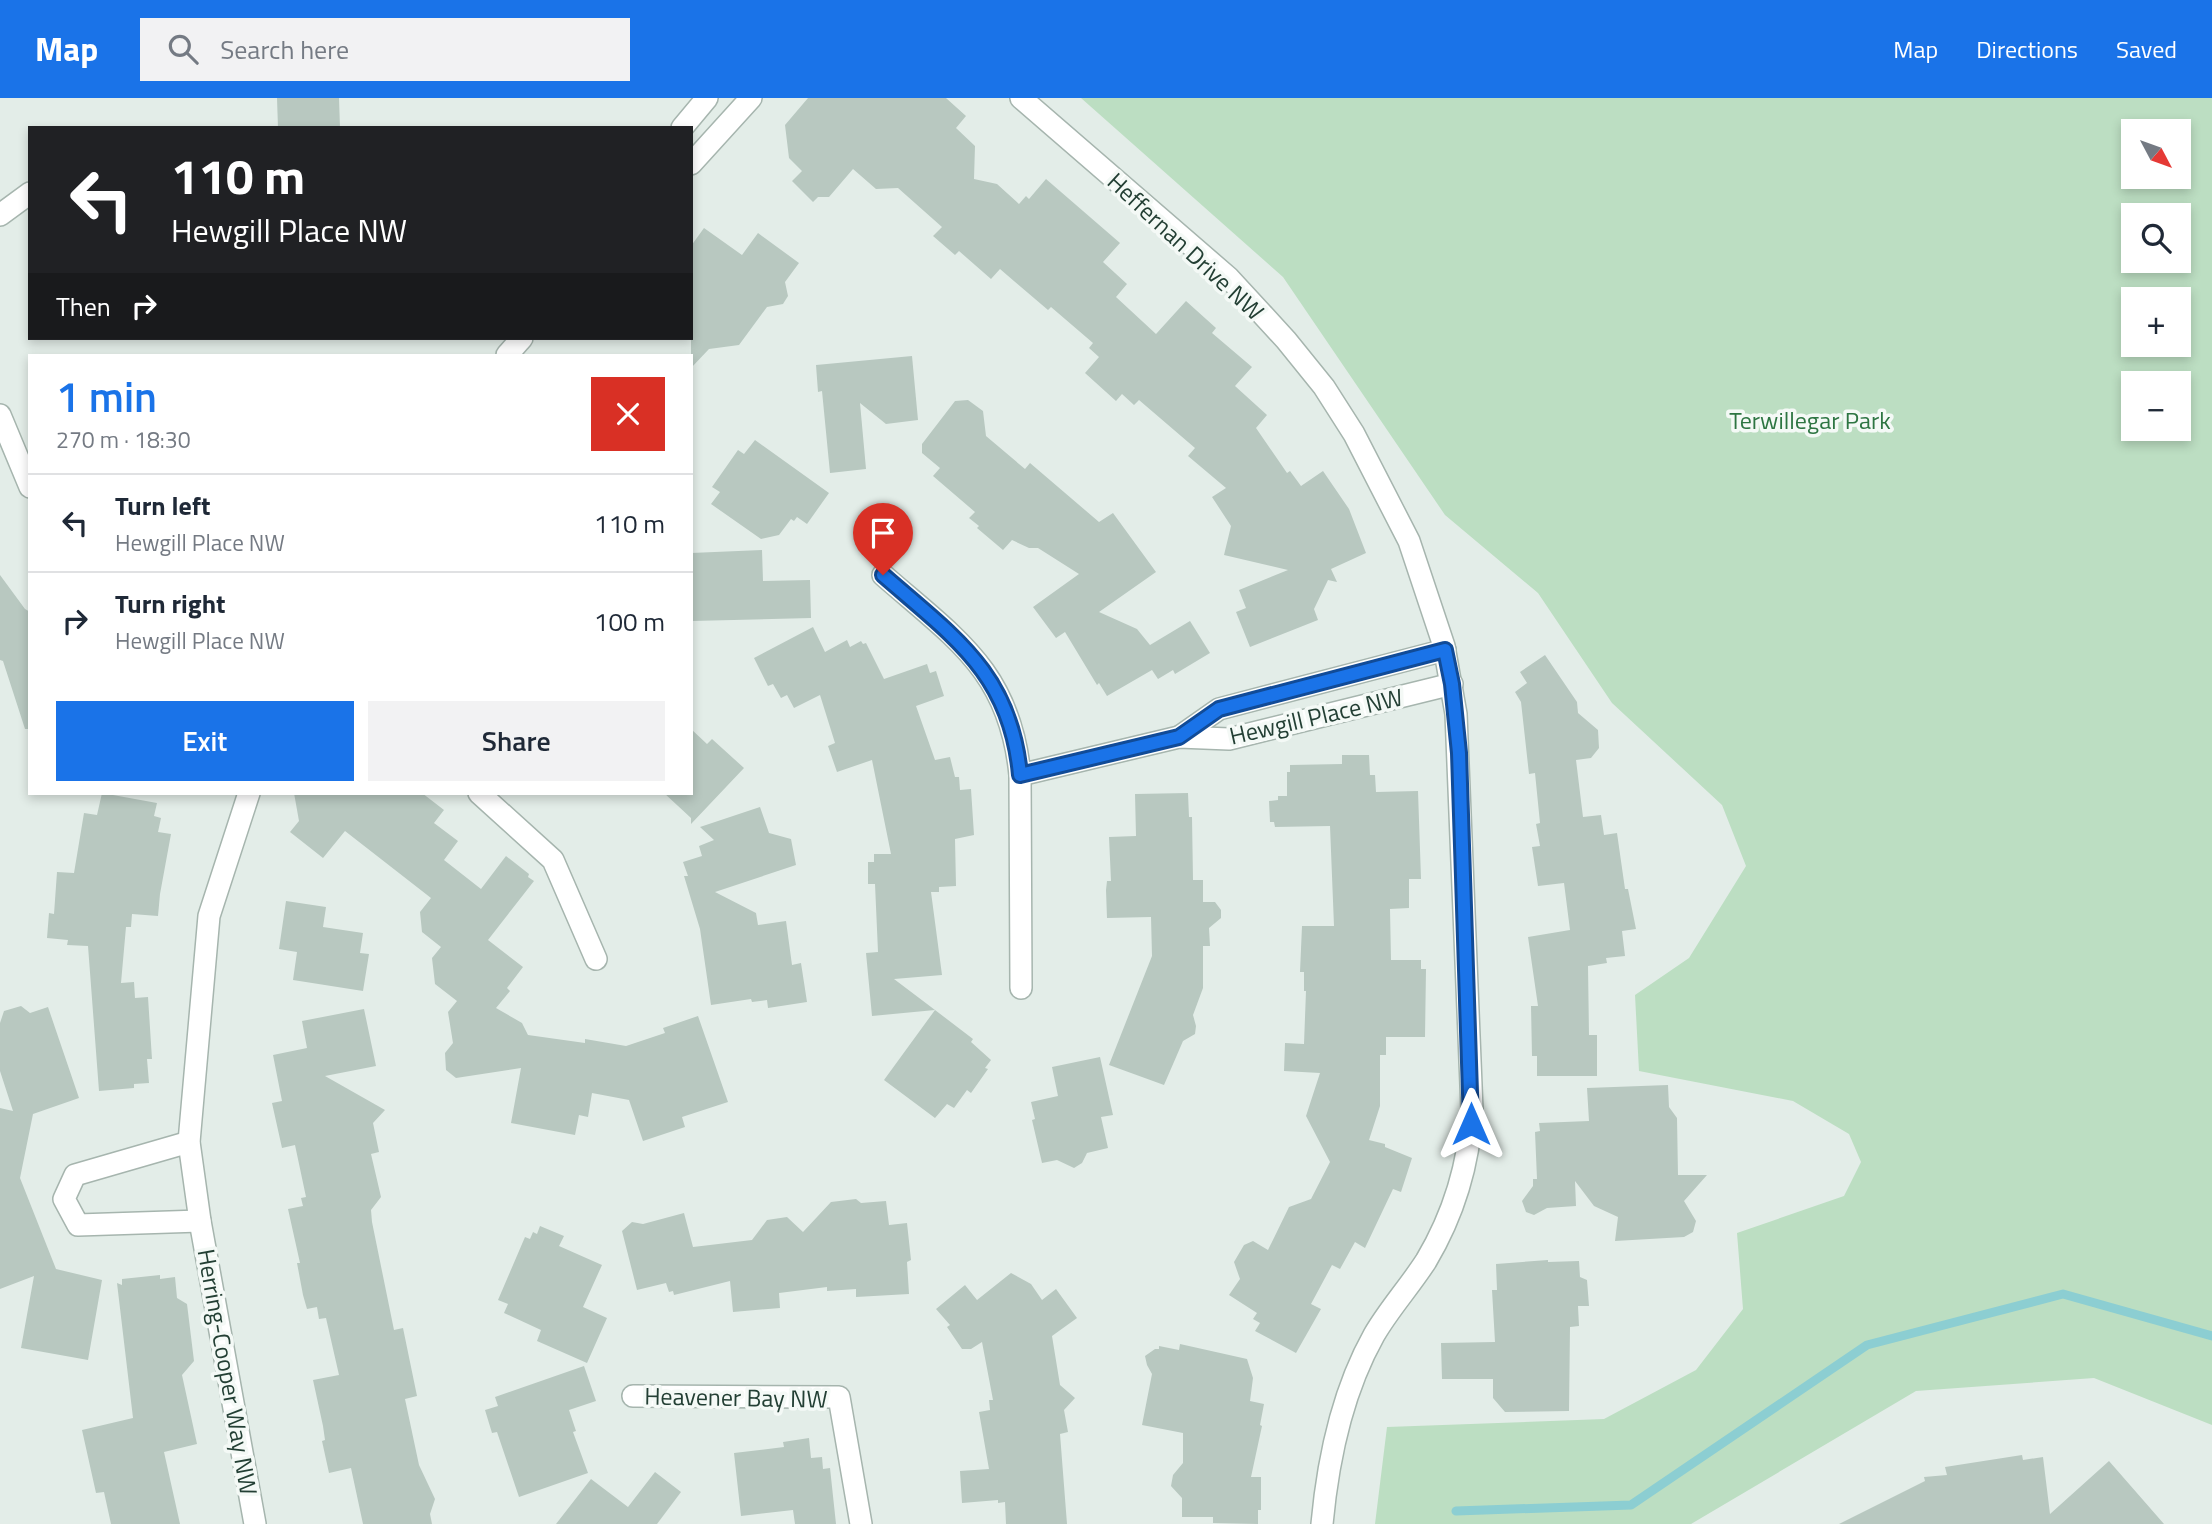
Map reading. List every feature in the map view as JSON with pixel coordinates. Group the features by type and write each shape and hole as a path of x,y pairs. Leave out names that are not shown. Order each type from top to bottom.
{"street":[{"path":"684,126 708,98"},
{"path":"693,162 751,98"},
{"name":"Heffernan Drive NW","path":"1021,98 1228,278 1286,340 1324,387 1354,435 1409,541 1445,650 1452,684 1459,753 1472,1110 1470,1138 1454,1208 1425,1262 1375,1334 1349,1393 1325,1487 1322,1524"},
{"path":"0,215 28,194"},
{"path":"508,354 520,340"},
{"path":"0,415 28,482"},
{"path":"883,575 967,649 997,691 1011,722 1020,775 1021,988"},
{"name":"Hewgill Place NW","path":"1179,737 1219,709 1445,650"},
{"name":"Hewgill Place NW","path":"1020,775 1179,737 1229,739 1452,684"},
{"name":"Herring-Cooper Way NW","path":"248,795 209,916 189,1142 200,1221 255,1524"},
{"path":"482,795 553,860 596,959"},
{"name":"Herring-Cooper Way NW","path":"189,1142 75,1175 64,1199 78,1225 200,1221"},
{"name":"Heavener Bay NW","path":"633,1396 839,1397 861,1524"}],"green space":[{"name":"Terwillegar Park","path":"1081,98 2212,98 2212,1425 2094,1378 1916,1391 1691,1524 1375,1524 1387,1427 1604,1419 1696,1370 1743,1309 1737,1233 1844,1196 1861,1162 1849,1134 1793,1101 1639,1071 1635,995 1689,958 1746,866 1722,805 1612,703 1538,593 1445,515 1283,277"}],"building":[{"path":"277,98 339,98 340,126 278,126"},
{"path":"808,98 946,98 966,116 956,128 975,146 974,179 997,184 1019,204 1026,196 1029,199 1046,179 1120,243 1103,262 1127,284 1116,297 1156,334 1186,301 1216,328 1212,333 1252,367 1235,386 1267,415 1256,428 1287,473 1290,471 1301,486 1323,471 1349,509 1366,553 1331,569 1337,582 1328,580 1314,609 1318,620 1250,647 1236,612 1246,608 1239,590 1288,570 1224,555 1231,526 1212,497 1226,488 1188,456 1195,448 1139,400 1134,405 1122,394 1116,401 1085,373 1099,357 1089,348 1093,343 1051,307 1048,310 1000,269 991,279 959,251 955,255 933,236 942,227 898,188 876,189 853,169 829,197 818,197 813,202 792,181 802,171 789,158 785,125"},
{"path":"704,228 742,255 758,233 799,263 785,282 788,296 783,304 767,307 739,345 709,349 693,366 691,340 693,243"},
{"path":"912,356 918,420 886,424 860,403 866,469 830,473 822,391 818,392 816,365"},
{"path":"968,400 983,411 986,436 1025,469 1030,463 1099,522 1113,513 1156,572 1099,612 1137,629 1150,645 1190,621 1210,653 1175,674 1173,670 1158,679 1152,670 1107,696 1099,683 1097,685 1065,632 1056,638 1033,607 1079,574 1038,548 1029,548 1012,540 1003,550 969,518 975,512 933,476 940,468 922,453 922,444 955,401"},
{"path":"755,440 829,493 807,524 797,517 794,521 791,519 779,535 761,539 711,504 720,492 712,487 738,450 744,454"},
{"path":"762,550 763,581 810,580 811,618 693,621 693,553"},
{"path":"0,575 28,611 28,729 25,729 3,661 0,660"},
{"path":"813,627 825,652 847,640 850,647 861,641 866,643 884,679 927,664 930,673 936,671 944,696 916,706 935,760 950,757 955,777 959,777 960,790 971,789 974,835 955,839 956,886 939,887 939,892 931,892 942,975 894,979 935,1010 872,1016 866,953 878,952 875,884 868,884 868,862 874,862 874,854 891,854 872,760 837,772 828,746 835,743 820,695 794,708 787,695 781,698 773,684 768,686 754,658"},
{"path":"1545,655 1577,702 1578,713 1598,730 1599,748 1591,758 1576,760 1583,817 1601,815 1604,835 1617,833 1625,889 1628,889 1636,929 1622,931 1625,956 1606,958 1607,963 1588,966 1589,1035 1597,1035 1597,1076 1537,1076 1537,1056 1532,1056 1531,1006 1538,1006 1528,937 1570,930 1564,883 1538,886 1532,847 1540,846 1536,824 1540,823 1535,773 1529,774 1521,702 1515,692 1527,683 1520,672"},
{"path":"693,731 707,744 712,739 744,768 691,824 691,818 666,795 693,795"},
{"path":"1342,755 1369,755 1370,775 1375,775 1376,792 1418,791 1421,879 1409,879 1409,908 1390,909 1391,960 1421,960 1421,969 1426,969 1425,1037 1386,1037 1386,1055 1380,1055 1380,1106 1369,1140 1385,1144 1385,1147 1412,1158 1401,1192 1393,1189 1365,1248 1355,1242 1340,1269 1332,1265 1311,1304 1321,1309 1296,1353 1255,1331 1260,1323 1253,1319 1257,1313 1229,1295 1240,1279 1234,1262 1244,1245 1253,1241 1268,1250 1289,1207 1311,1199 1330,1162 1306,1116 1320,1073 1284,1071 1285,1043 1304,1044 1306,991 1304,972 1300,972 1302,926 1334,926 1330,826 1275,827 1274,822 1270,822 1269,801 1278,800 1278,796 1287,796 1287,772 1290,772 1290,765 1342,764"},
{"path":"1188,793 1189,817 1192,817 1193,880 1203,880 1203,902 1215,902 1221,910 1221,918 1209,928 1210,946 1203,946 1203,988 1193,1015 1195,1034 1183,1041 1164,1085 1109,1065 1152,956 1151,917 1107,918 1106,890 1107,881 1111,881 1109,837 1136,836 1135,794"},
{"path":"102,795 157,803 154,816 161,818 158,832 171,834 158,916 132,914 131,927 126,927 121,983 134,982 135,998 148,997 152,1059 147,1059 149,1083 134,1084 134,1088 99,1091 88,946 67,945 68,940 47,938 49,913 54,914 57,872 74,873 84,813 97,815"},
{"path":"294,795 425,795 444,810 434,823 458,841 444,860 481,889 506,856 534,881 488,940 523,967 507,988 510,991 496,1008 522,1023 528,1035 585,1043 585,1039 626,1046 665,1033 663,1028 698,1016 728,1102 682,1117 685,1127 643,1141 629,1100 592,1093 588,1117 579,1115 575,1135 511,1123 521,1068 456,1078 446,1070 445,1053 453,1043 448,1012 457,1001 435,984 432,958 441,947 422,932 420,912 431,898 345,831 323,858 290,832 299,821"},
{"path":"760,807 769,833 791,839 796,865 715,892 756,913 758,925 786,921 792,965 801,963 807,1002 768,1008 767,1000 752,1002 751,999 711,1005 700,929 684,876 688,876 683,862 702,856 699,846 714,840 700,827"},
{"path":"286,901 326,907 323,927 363,933 360,953 369,954 363,991 293,980 297,952 279,949"},
{"path":"21,1006 30,1013 48,1007 79,1098 33,1114 20,1178 56,1269 102,1280 88,1360 21,1348 34,1276 0,1289 0,1108 13,1111 0,1071 0,1023 4,1011"},
{"path":"364,1009 376,1066 325,1076 385,1110 373,1123 379,1152 371,1154 381,1197 371,1210 372,1222 394,1330 403,1328 417,1396 405,1399 419,1465 435,1499 430,1514 432,1524 363,1524 351,1468 329,1473 313,1380 339,1375 326,1318 319,1319 317,1307 307,1309 303,1295 297,1263 300,1263 288,1209 303,1206 301,1198 306,1197 295,1145 282,1148 272,1103 282,1101 273,1055 307,1048 302,1021"},
{"path":"935,1010 973,1039 971,1042 991,1060 971,1093 967,1090 954,1108 947,1104 935,1118 884,1080"},
{"path":"1100,1057 1113,1115 1101,1117 1108,1148 1087,1153 1082,1163 1074,1168 1057,1160 1042,1163 1032,1120 1035,1119 1031,1102 1058,1096 1052,1067"},
{"path":"1668,1085 1669,1107 1677,1118 1678,1175 1707,1175 1684,1201 1696,1221 1693,1232 1684,1237 1615,1241 1618,1217 1594,1206 1575,1181 1576,1206 1547,1208 1534,1215 1526,1212 1522,1201 1533,1186 1533,1179 1537,1179 1535,1132 1540,1131 1539,1123 1589,1121 1587,1088"},
{"path":"856,1199 861,1203 886,1201 889,1225 907,1223 911,1260 907,1262 909,1294 856,1297 856,1289 827,1291 827,1287 779,1293 780,1308 733,1312 730,1281 674,1295 673,1291 669,1292 666,1283 637,1290 622,1231 632,1222 643,1224 684,1213 693,1247 752,1240 767,1220 787,1217 803,1232 831,1202"},
{"path":"540,1226 564,1236 559,1246 602,1265 583,1307 607,1318 587,1363 537,1341 541,1330 504,1313 508,1304 498,1300 525,1237 530,1239 533,1232 537,1234"},
{"path":"1548,1260 1579,1261 1580,1277 1587,1280 1589,1306 1578,1306 1579,1326 1570,1327 1569,1411 1505,1412 1493,1398 1493,1379 1442,1379 1441,1343 1495,1342 1492,1290 1497,1290 1496,1264"},
{"path":"1011,1273 1031,1284 1042,1300 1056,1289 1077,1318 1052,1336 1060,1385 1075,1398 1064,1410 1068,1432 1060,1434 1067,1524 1006,1524 1005,1502 998,1503 998,1500 962,1503 960,1471 989,1469 979,1412 990,1410 989,1400 993,1400 982,1342 971,1349 962,1349 947,1327 950,1325 936,1309 965,1285 977,1300"},
{"path":"160,1275 160,1279 175,1277 177,1298 187,1304 194,1361 182,1375 197,1444 164,1452 180,1524 111,1524 104,1492 96,1493 82,1430 133,1418 117,1283 122,1285 122,1279"},
{"path":"1180,1344 1247,1359 1253,1378 1250,1401 1264,1404 1251,1477 1261,1477 1261,1510 1258,1510 1258,1524 1213,1523 1213,1517 1182,1517 1182,1498 1171,1486 1173,1475 1183,1463 1183,1433 1142,1425 1152,1374 1145,1356 1159,1349 1159,1346 1179,1350"},
{"path":"584,1366 596,1401 569,1410 576,1431 573,1432 588,1473 519,1497 497,1432 492,1433 485,1410 498,1406 495,1397"},
{"path":"809,1438 811,1458 822,1457 823,1469 830,1468 836,1524 795,1524 793,1510 741,1516 734,1453 784,1447 783,1442"},
{"path":"2022,1455 2023,1460 2043,1457 2050,1514 2109,1461 2164,1524 1839,1524 1925,1481 1924,1477 1947,1475 1945,1467"},
{"path":"655,1472 681,1492 657,1524 556,1524 591,1479 628,1507"}],"waterway":[{"path":"1456,1511 1631,1505 1867,1345 2063,1294 2212,1336"}],"route":[{"path":"883,575 967,649 983,668 1011,722 1020,775 1179,737 1219,709 1445,650 1452,684 1459,753 1471,1124"}]}
